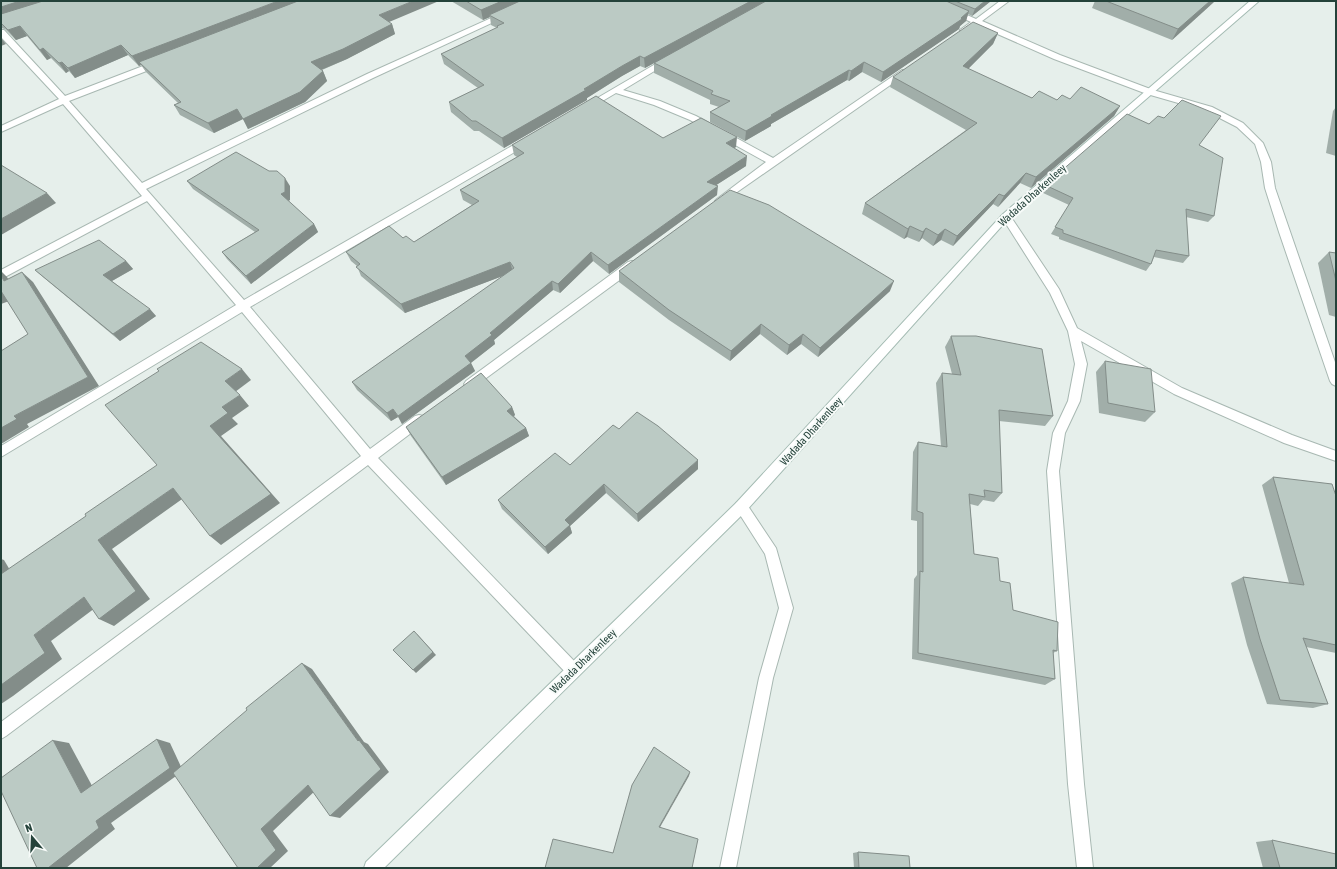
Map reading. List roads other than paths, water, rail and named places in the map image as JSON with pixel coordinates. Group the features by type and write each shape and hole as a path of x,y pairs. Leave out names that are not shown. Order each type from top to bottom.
{"street":[{"path":"1,275 143,192 370,76 535,1"},
{"path":"930,1 1057,57 1150,92 1208,108 1240,126 1259,143 1266,162 1270,188 1284,232 1336,381"},
{"path":"957,36 1005,1"},
{"name":"Wadada Dharkenleey","path":"372,868 573,670 742,508 1006,216 1255,1"},
{"path":"1,32 64,100 243,306 369,457 573,670"},
{"path":"580,110 676,57"},
{"path":"1,129 64,100 165,61"},
{"path":"709,208 911,67"},
{"path":"615,90 657,103 693,118 773,162"},
{"path":"1,452 243,306 532,138"},
{"path":"1006,216 1055,292 1073,331 1081,364 1074,401 1058,433 1052,471 1076,784 1085,868"},
{"path":"458,392 638,260"},
{"path":"1073,331 1178,391 1288,439 1336,456"},
{"path":"1,731 426,415"},
{"path":"728,868 766,678 786,608 771,552 742,508"}]}
